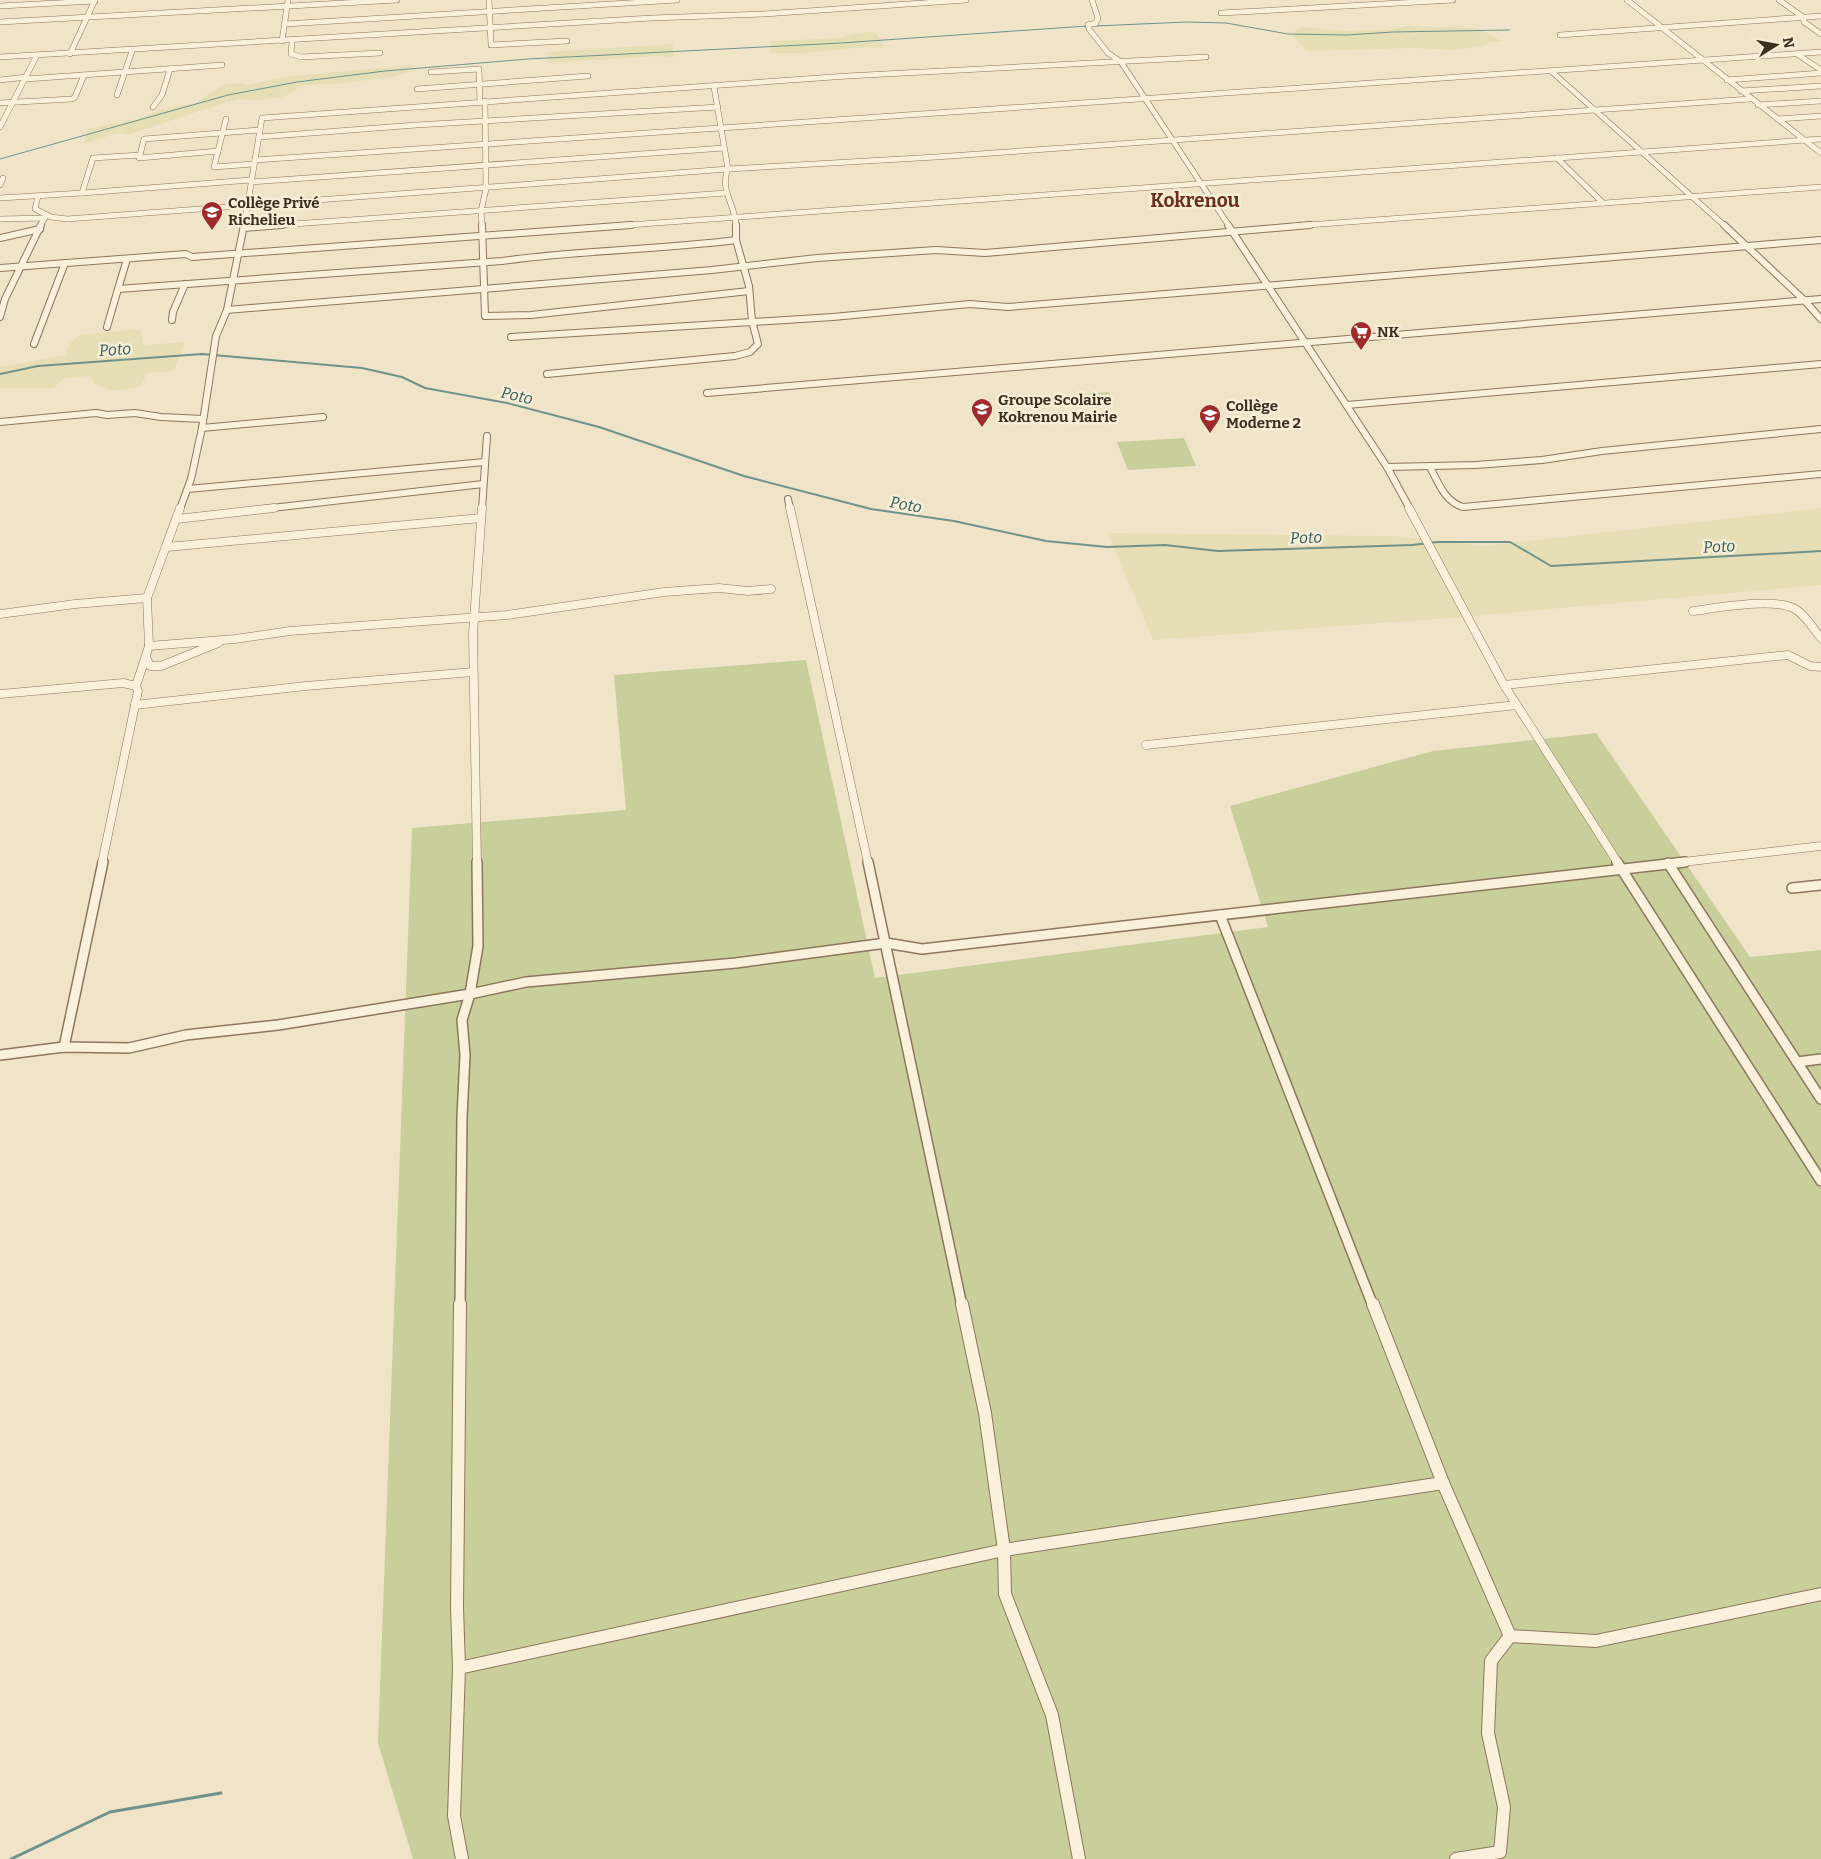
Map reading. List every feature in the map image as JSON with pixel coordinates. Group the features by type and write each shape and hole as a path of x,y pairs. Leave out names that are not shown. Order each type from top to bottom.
{"street":[{"path":"0,13 2,6 7,0"},
{"path":"2,6 95,0 70,54"},
{"path":"0,22 287,2 397,0"},
{"path":"489,0 491,45 567,41"},
{"path":"0,58 543,25 764,14 966,0"},
{"path":"1092,0 1098,21 1088,25 1089,29 1108,53 1116,56 1121,62 1387,467 1504,684 1821,1181"},
{"path":"1221,13 1454,0"},
{"path":"1628,0 1750,99 1821,153"},
{"path":"1779,0 1803,17 1804,22 1821,34"},
{"path":"282,41 287,2"},
{"path":"285,24 490,12 678,4 682,17"},
{"path":"1560,36 1821,16"},
{"path":"543,25 544,32"},
{"path":"292,41 291,54 301,58 380,53"},
{"path":"117,95 132,51"},
{"path":"226,119 214,167 254,162 484,145 1551,70 1818,52 1821,57"},
{"path":"1797,54 1821,72"},
{"path":"0,128 37,56"},
{"path":"64,1047 138,691 136,686 149,646 147,598 188,489 202,428 216,336 227,310 239,254 262,118 847,76 1206,57"},
{"path":"0,80 222,65"},
{"path":"153,107 157,104 164,88 170,68"},
{"path":"431,72 479,69 483,101 486,164 486,189 480,211 483,235 485,316 531,315 749,291"},
{"path":"1551,70 1747,246 1804,300 1821,319"},
{"path":"1727,80 1821,72"},
{"path":"0,103 75,97 84,75"},
{"path":"417,89 588,76"},
{"path":"1741,91 1821,86"},
{"path":"547,374 744,354 750,352 758,344 752,321 749,291 736,240 736,218 726,192 725,176 728,169 714,87"},
{"path":"0,218 45,216 68,219 248,207 728,169 936,157 1750,99"},
{"path":"1758,105 1821,100"},
{"path":"259,137 484,121 718,108"},
{"path":"1777,119 1821,116"},
{"path":"218,151 139,158 144,139 260,130"},
{"path":"0,268 186,254 192,258 483,235 1821,139"},
{"path":"0,198 724,148"},
{"path":"82,193 93,158 140,155"},
{"path":"1557,158 1603,203"},
{"path":"0,186 3,178"},
{"path":"227,310 483,290 817,258 936,250 984,253 1233,230 1821,188"},
{"path":"244,228 726,192"},
{"path":"38,196 35,209 45,216"},
{"path":"0,317 2,300 22,266 45,216"},
{"path":"0,238 40,229"},
{"path":"118,289 484,262 547,254 657,249 736,240"},
{"path":"511,338 833,317 970,304 1008,307 1267,284 1821,240"},
{"path":"107,327 128,259"},
{"path":"34,344 65,263"},
{"path":"172,320 173,312 185,284"},
{"path":"707,393 1821,299"},
{"path":"1347,405 1821,364"},
{"path":"0,422 96,413 107,415 135,413 203,420"},
{"path":"202,428 323,417"},
{"path":"1387,467 1430,467 1542,460 1602,451 1821,429"},
{"path":"462,1859 454,1816 459,1668 462,1117 465,1055 462,1020 470,994 478,946 472,672 487,436"},
{"path":"188,489 485,462"},
{"path":"1430,467 1451,502 1463,508 1821,474"},
{"path":"177,519 483,484"},
{"path":"788,499 886,943 983,1404 1004,1550 1005,1594 1052,1715 1079,1859"},
{"path":"166,547 481,518"},
{"path":"149,646 226,640 290,631 436,618 474,618 564,608 583,603 664,592 719,588 748,591 771,589"},
{"path":"0,614 75,604 147,598"},
{"path":"1693,611 1786,604 1795,609 1821,638"},
{"path":"146,657 150,666 161,666 226,640"},
{"path":"1504,684 1788,655 1810,666 1821,667"},
{"path":"135,705 306,686 472,672"},
{"path":"0,694 123,683 136,686"},
{"path":"1146,745 1517,705"},
{"path":"0,1055 64,1047 129,1048 186,1035 278,1025 470,994 526,982 736,963 886,943 922,948 1821,846"},
{"path":"1668,863 1821,1099"},
{"path":"1792,888 1821,884"},
{"path":"1220,915 1443,1483 1510,1636"},
{"path":"1797,1062 1821,1059"},
{"path":"459,1668 1004,1550 1443,1483"},
{"path":"1510,1636 1596,1641 1821,1594"},
{"path":"1456,1859 1500,1852 1504,1807 1488,1733 1491,1661 1510,1636"}],"shaded area":[{"path":"1407,26 1477,28 1502,41 1489,42 1486,46 1453,50 1414,48 1307,51 1291,33 1303,27 1344,31 1388,30"},
{"path":"875,32 884,48 866,47 802,53 771,53 771,41 840,38 857,33"},
{"path":"673,44 673,58 658,56 549,63 547,52"},
{"path":"413,65 412,71 391,77 299,86 296,90 283,97 256,100 237,99 127,135 120,133 84,143 88,129 140,118 163,109 200,102 204,97 223,85 240,83 247,85 292,76"},
{"path":"140,329 143,345 185,342 174,371 148,373 139,387 115,391 94,384 91,376 65,378 53,388 0,388 0,367 66,355 70,343 80,335"},
{"path":"1821,508 1821,585 1449,618 1153,640 1108,533 1393,536 1485,546"}],"green space":[{"path":"1109,392 1114,403 1078,406 1073,395"},
{"path":"1184,438 1196,466 1128,470 1117,442"},
{"path":"806,660 875,978 1268,927 1230,806 1433,751 1596,733 1750,957 1821,950 1821,1859 413,1859 378,1743 412,828 626,810 614,675"}],"waterway":[{"path":"1095,26 1187,22 1226,23 1288,34 1347,35 1393,32 1509,30"},
{"path":"0,159 228,95 297,82 385,71 528,59 841,43 1087,26"},
{"name":"Poto","path":"0,374 38,366 202,354 362,368 402,377 425,388 507,403 599,427 744,476 871,509 954,521 1046,541 1107,547 1165,545 1218,551 1412,545 1438,542 1510,542 1551,566 1821,551"},
{"path":"11,1859 110,1812 221,1793"}],"place":[{"name":"Collège Privé Richelieu","path":"212,231"},
{"name":"NK","path":"1361,351"},
{"name":"Groupe Scolaire Kokrenou Mairie","path":"982,428"},
{"name":"Collège Moderne 2","path":"1210,434"}],"district":[{"name":"Kokrenou","path":"1195,200"}]}
